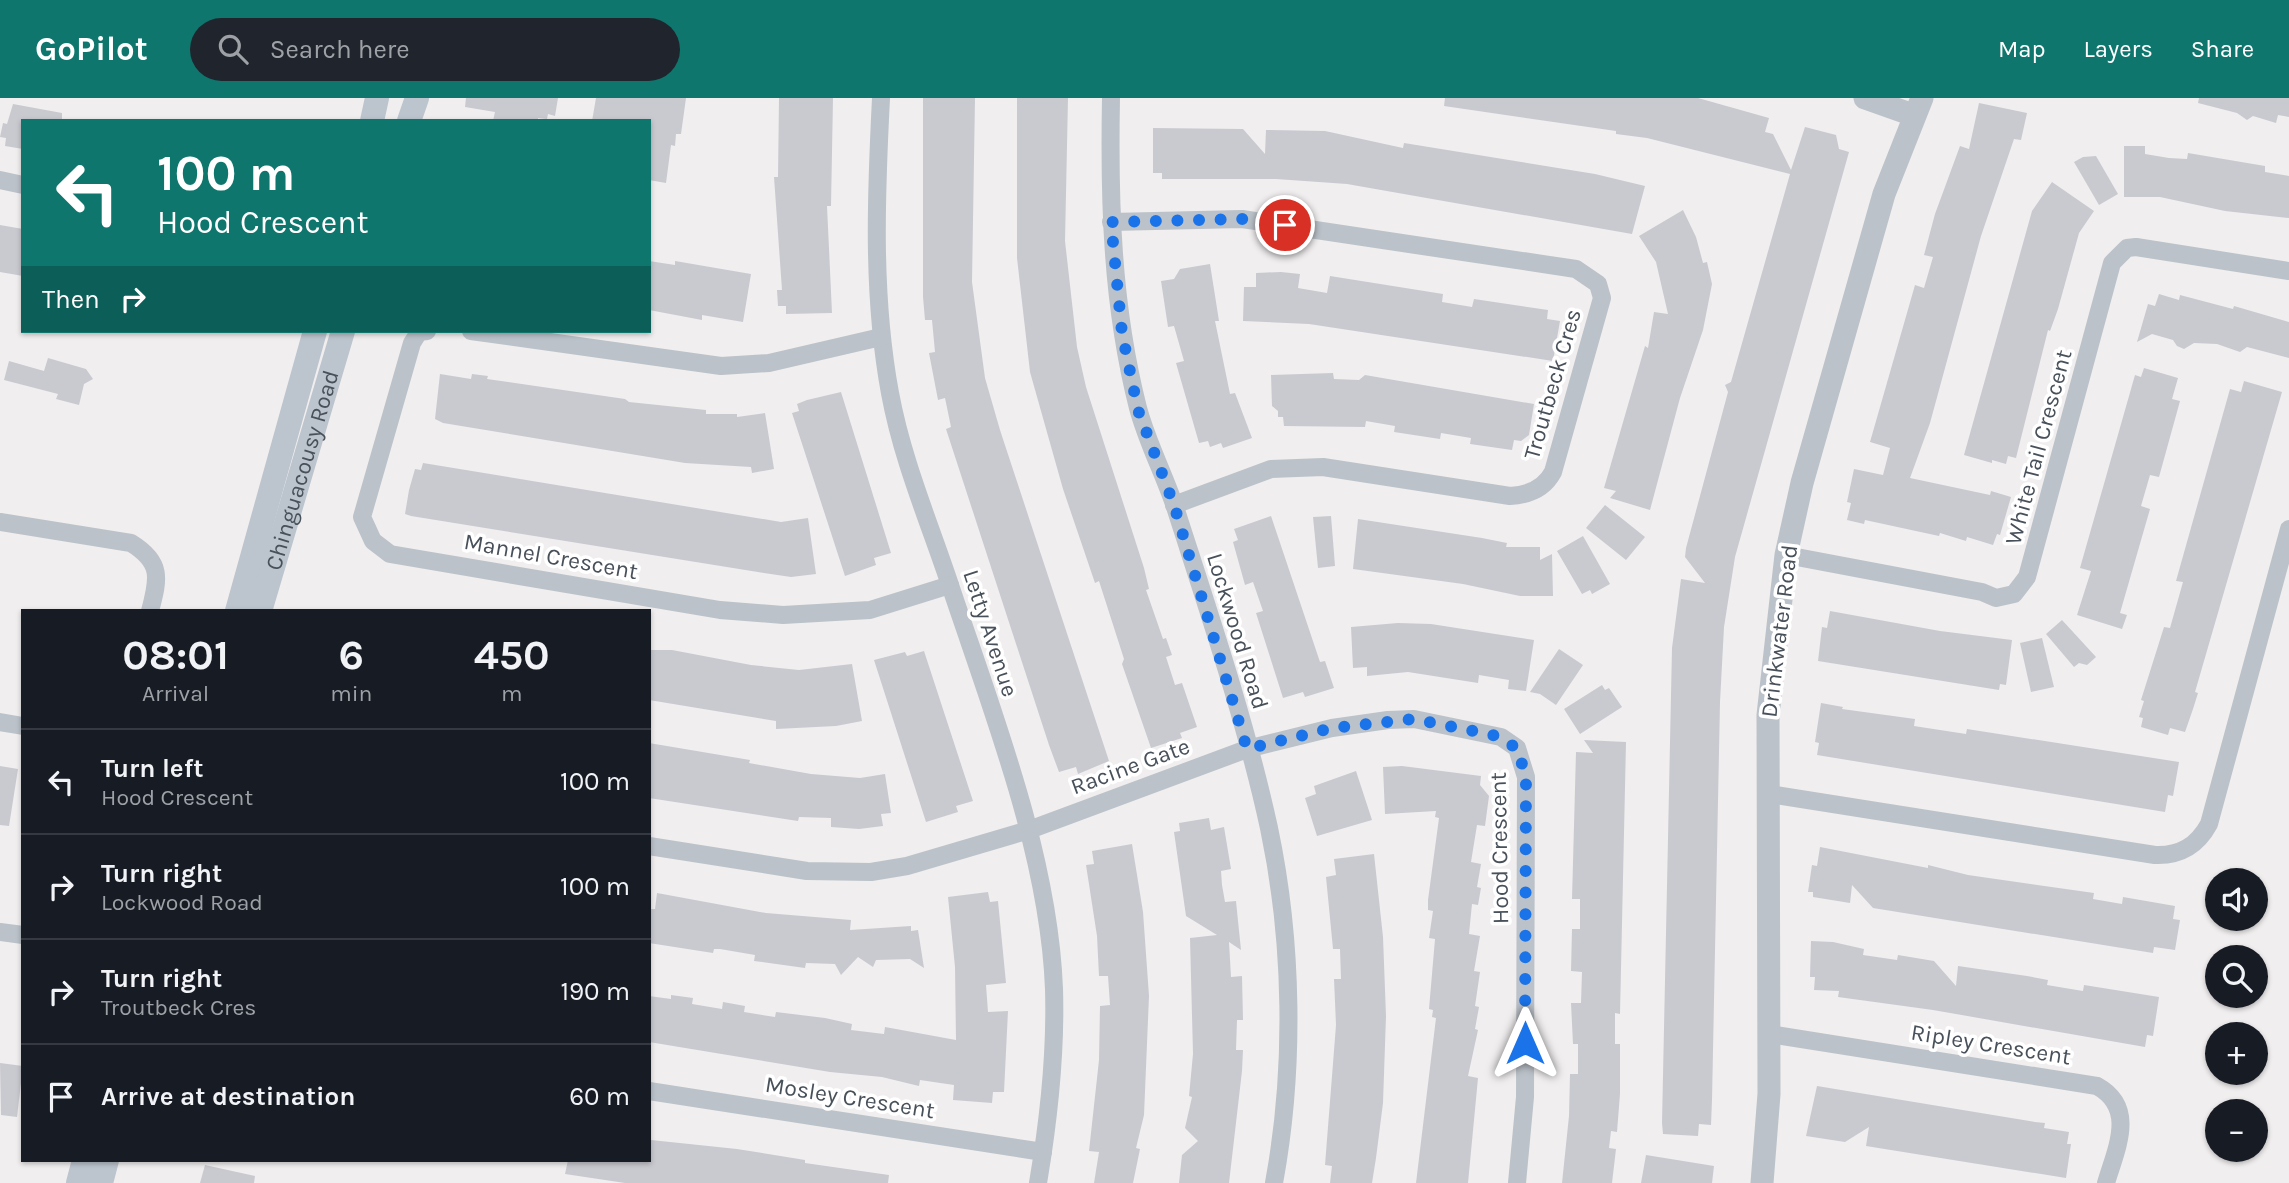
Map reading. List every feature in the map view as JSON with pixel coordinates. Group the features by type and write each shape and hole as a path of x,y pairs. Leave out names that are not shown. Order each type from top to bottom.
{"main road":[{"path":"372,119 377,98"},
{"path":"410,119 417,98"},
{"name":"Chinguacousy Road","path":"238,609 315,333"},
{"name":"Chinguacousy Road","path":"261,609 342,333"},
{"path":"78,1183 83,1162"},
{"path":"101,1183 106,1162"}],"street":[{"name":"Letty Avenue","path":"880,98 876,197 881,337 890,395 911,474 1029,830 1045,905 1054,987 1054,1070 1038,1183"},
{"name":"Lockwood Road","path":"1111,98 1111,222 1122,333 1138,410 1174,505 1269,830 1286,961 1286,1069 1274,1183"},
{"path":"1865,98 1917,106"},
{"name":"Drinkwater Road","path":"1762,1183 1769,1094 1771,667 1786,555 1802,483 1884,194 1917,106"},
{"path":"0,180 21,185"},
{"name":"Troutbeck Cres","path":"1111,222 1242,219 1335,231 1576,269 1598,284 1602,298 1553,472 1548,481 1534,492 1510,496 1323,467 1271,469 1174,505"},
{"name":"White Tail Crescent","path":"1786,555 1982,592 1996,598 2014,594 2027,577 2112,263 2127,248 2136,247 2289,271"},
{"name":"Mannel Crescent","path":"418,333 412,343 362,517 373,541 390,554 720,610 783,615 870,610 950,585"},
{"path":"485,333 721,366 769,363 881,337"},
{"path":"0,522 131,543 148,554 156,570 157,586 151,609"},
{"path":"1769,794 2155,855 2186,850 2203,835 2209,824 2289,529"},
{"name":"Hood Crescent","path":"1247,749 1332,728 1414,719 1493,735 1517,748 1526,777 1525,1097 1517,1183"},
{"path":"0,722 21,726"},
{"name":"Racine Gate","path":"1029,830 1247,749"},
{"path":"651,846 807,871 870,872 906,866 1029,830"},
{"path":"0,932 21,935"},
{"name":"Ripley Crescent","path":"1769,1034 2097,1086 2113,1098 2122,1118 2121,1132 2106,1183"},
{"name":"Mosley Crescent","path":"651,1091 1043,1152"}],"building":[{"path":"466,98 558,98 555,116 548,114 547,119 493,119 495,112 465,107"},
{"path":"596,98 686,98 681,134 676,134 675,146 671,145 666,183 651,180 651,119 592,119"},
{"path":"779,98 833,98 831,206 827,206 832,313 786,314 786,306 778,306 777,290 782,290 774,177 778,177"},
{"path":"923,98 975,98 972,282 985,378 1109,761 1078,774 1076,767 1059,772 946,429 951,427 945,398 938,400 929,353 935,352 932,320 925,320 923,297"},
{"path":"1017,98 1068,98 1065,241 1077,347 1086,387 1144,568 1149,589 1146,590 1163,639 1166,638 1172,655 1166,657 1175,685 1182,683 1197,727 1180,733 1182,738 1151,748 1122,664 1124,659 1099,581 1095,583 1063,489 1030,372 1017,258"},
{"path":"1445,98 1698,98 1769,118 1765,132 1773,134 1791,170 1805,127 1836,135 1839,149 1849,152 1735,557 1724,627 1711,1125 1699,1124 1698,1136 1663,1134 1662,1123 1672,648 1681,579 1705,583 1685,557 1686,548 1728,392 1725,385 1731,382 1790,174 1647,138 1616,134 1616,131 1444,106"},
{"path":"2199,98 2289,98 2289,117 2278,115 2276,123 2253,116 2247,120 2237,113 2198,103"},
{"path":"1979,103 2027,113 2021,140 2014,139 1981,236 1930,423 1910,478 1990,495 1991,491 2011,497 2000,535 1997,534 1993,545 1967,537 1966,541 1940,533 1939,536 1865,520 1864,524 1847,520 1851,503 1847,502 1854,469 1883,475 1890,448 1870,442 1915,285 1924,288 1933,257 1924,255 1935,214 1960,146 1969,149"},
{"path":"13,104 62,113 62,119 21,119 21,149 5,146 6,138 0,137 3,123 7,124"},
{"path":"1153,128 1243,129 1265,154 1266,130 1325,131 1403,148 1404,143 1595,174 1645,186 1632,234 1347,184 1276,179 1162,179 1162,173 1153,173"},
{"path":"2124,146 2145,146 2145,154 2169,158 2187,159 2188,153 2265,166 2265,172 2289,176 2289,218 2225,211 2160,197 2124,197"},
{"path":"2096,156 2118,194 2099,205 2074,162 2083,157"},
{"path":"2052,182 2094,211 2079,233 2058,309 2050,331 2048,330 2016,458 2008,456 2006,464 1992,460 1992,463 1964,455 2032,211"},
{"path":"1683,210 1696,237 1703,263 1707,262 1712,284 1703,330 1680,398 1650,510 1610,498 1616,491 1604,488 1645,346 1648,348 1654,312 1668,314 1656,262 1639,236"},
{"path":"0,225 21,229 21,276 0,272"},
{"path":"651,261 675,265 675,261 751,274 743,322 702,315 702,320 651,310"},
{"path":"1210,264 1219,321 1215,321 1230,394 1235,393 1252,438 1223,448 1221,443 1210,447 1208,441 1199,443 1176,363 1184,361 1174,326 1168,327 1161,281 1174,279 1180,269"},
{"path":"1256,273 1300,274 1298,288 1327,293 1330,276 1443,294 1442,302 1472,307 1474,299 1548,310 1547,319 1560,321 1553,361 1309,324 1243,321 1244,287 1256,287"},
{"path":"2159,294 2179,300 2180,295 2233,309 2234,306 2289,322 2289,358 2247,347 2240,352 2217,344 2194,343 2184,349 2177,346 2173,340 2152,334 2137,342 2148,304 2155,306"},
{"path":"48,358 86,369 93,379 84,384 79,405 56,399 58,394 4,380 9,361 44,371"},
{"path":"2144,368 2178,378 2172,399 2180,401 2159,477 2150,475 2141,506 2150,509 2120,613 2127,615 2122,629 2077,615 2091,571 2080,568 2135,375 2141,377"},
{"path":"1333,373 1334,379 1359,380 1365,375 1534,404 1529,435 1521,441 1514,440 1512,450 1470,444 1471,438 1441,433 1440,439 1394,432 1395,426 1366,421 1365,427 1284,426 1283,417 1278,417 1278,411 1272,406 1271,375"},
{"path":"440,374 471,379 472,374 488,376 487,379 625,399 629,402 706,410 706,414 737,414 737,417 765,413 774,469 752,473 751,467 685,463 443,423 435,419"},
{"path":"2244,381 2282,392 2195,692 2198,693 2193,709 2185,732 2170,728 2168,735 2141,727 2143,718 2139,717 2144,701 2141,700 2164,627 2170,628 2183,582 2176,581 2230,389 2241,392"},
{"path":"841,392 891,553 874,558 876,565 845,576 792,413 799,411 797,404"},
{"path":"423,463 781,522 808,518 816,574 791,577 411,516 405,514 409,490 415,469 421,470"},
{"path":"1605,505 1645,537 1626,560 1586,528"},
{"path":"1271,516 1320,662 1325,661 1334,688 1305,697 1303,692 1283,698 1256,613 1263,611 1253,582 1245,585 1233,542 1238,540 1234,529"},
{"path":"1331,516 1335,566 1318,568 1313,517"},
{"path":"1358,519 1482,538 1507,543 1506,547 1540,547 1540,560 1552,554 1553,596 1520,596 1463,584 1353,569"},
{"path":"1583,536 1610,584 1592,594 1590,590 1582,594 1557,551"},
{"path":"1830,611 1940,631 2012,640 2006,685 2000,684 1999,690 1818,661 1822,627 1827,628"},
{"path":"2062,620 2096,657 2087,665 2079,663 2074,667 2046,634"},
{"path":"1398,623 1431,624 1534,640 1526,691 1508,689 1509,680 1479,675 1478,683 1408,672 1367,676 1367,667 1353,668 1351,627"},
{"path":"2042,638 2054,687 2031,692 2020,643"},
{"path":"1559,649 1583,665 1556,705 1540,694 1530,692"},
{"path":"651,650 672,650 751,665 799,670 852,664 862,721 836,726 776,729 776,721 651,700"},
{"path":"924,651 973,801 956,806 958,812 926,822 874,660 905,652 907,656"},
{"path":"1602,685 1605,690 1609,688 1622,707 1580,734 1564,709"},
{"path":"1821,703 1843,707 1842,709 1915,719 1914,726 1966,734 1967,729 2179,762 2173,796 2168,795 2165,812 1817,755 1819,743 1815,742"},
{"path":"1584,740 1626,742 1620,1014 1615,1013 1615,1044 1620,1044 1620,1094 1617,1132 1611,1131 1609,1148 1616,1149 1612,1183 1562,1183 1570,1074 1578,1074 1578,1044 1573,1044 1571,1003 1581,1003 1582,972 1571,971 1572,929 1580,929 1580,899 1572,899 1576,752 1593,753"},
{"path":"651,743 750,760 749,763 811,774 860,778 885,774 891,813 881,814 883,826 859,829 831,827 831,818 799,817 798,821 651,798"},
{"path":"0,766 18,769 9,826 0,825"},
{"path":"1402,766 1481,776 1480,785 1489,796 1485,826 1477,825 1471,862 1481,864 1477,887 1481,888 1478,905 1472,904 1469,934 1480,936 1474,971 1480,972 1475,1006 1479,1007 1475,1029 1478,1030 1468,1076 1478,1078 1468,1183 1416,1183 1436,1018 1432,1017 1433,1010 1429,1009 1435,939 1429,938 1433,911 1428,910 1428,900 1439,818 1435,817 1436,811 1385,814 1383,767"},
{"path":"1356,771 1372,820 1317,836 1305,798 1316,794 1314,786"},
{"path":"1209,818 1211,830 1224,827 1231,869 1221,871 1222,885 1225,902 1236,901 1241,950 1229,942 1231,977 1242,976 1243,1020 1237,1020 1236,1050 1243,1050 1242,1071 1229,1183 1179,1183 1182,1155 1198,1141 1185,1128 1192,1097 1189,1096 1193,1054 1190,938 1217,935 1186,916 1174,832 1180,831 1179,823"},
{"path":"1132,844 1143,912 1149,996 1144,1115 1136,1148 1140,1149 1133,1183 1094,1183 1099,1152 1089,1151 1099,1060 1100,1006 1110,1005 1108,976 1099,976 1097,936 1086,865 1094,864 1092,851"},
{"path":"1820,847 1928,868 1928,865 1968,875 2094,893 2093,899 2122,904 2123,897 2175,906 2173,919 2180,920 2175,950 2154,947 2153,953 1873,908 1852,885 1850,903 1813,897 1813,892 1808,892 1812,865 1817,866"},
{"path":"1374,854 1383,937 1386,1016 1383,1103 1376,1158 1372,1183 1330,1183 1332,1166 1325,1165 1336,1025 1334,979 1341,979 1340,949 1333,949 1326,877 1336,875 1334,859"},
{"path":"988,892 990,902 998,901 1006,983 986,985 988,1012 1008,1011 1004,1092 993,1092 992,1103 953,1100 954,1085 920,1080 919,1086 882,1077 830,1072 651,1042 651,996 671,999 671,995 693,998 692,1004 722,1009 723,1002 745,1006 744,1012 775,1017 776,1012 825,1018 852,1024 851,1030 884,1034 885,1027 956,1040 955,967 948,897"},
{"path":"657,893 766,913 851,920 850,930 911,926 911,931 918,930 924,968 910,959 876,960 873,967 858,957 841,975 835,964 806,963 805,968 754,961 755,955 720,949 714,949 713,953 651,943 651,909 655,909"},
{"path":"1811,941 1833,942 1864,949 1863,955 1897,960 1898,955 1934,961 1956,986 1958,966 2048,980 2047,985 2083,991 2084,985 2159,997 2153,1036 2147,1035 2145,1047 1933,1010 1838,997 1839,991 1814,990 1815,977 1810,977"},
{"path":"0,1063 21,1066 17,1117 1,1115"},
{"path":"1817,1086 2045,1123 2044,1128 2069,1132 2067,1144 2071,1144 2066,1178 1866,1146 1869,1127 1845,1142 1806,1136"},
{"path":"651,1140 737,1149 805,1160 805,1163 889,1175 888,1183 625,1183 565,1174 568,1162 651,1162"},
{"path":"1646,1155 1714,1166 1712,1183 1641,1183"},
{"path":"205,1165 255,1176 254,1183 200,1183"}],"route":[{"path":"1285,225 1242,219 1111,222 1112,261 1122,333 1138,410 1174,505 1247,749 1332,728 1366,722 1414,719 1501,737 1517,748 1526,777 1525,1043"}]}
